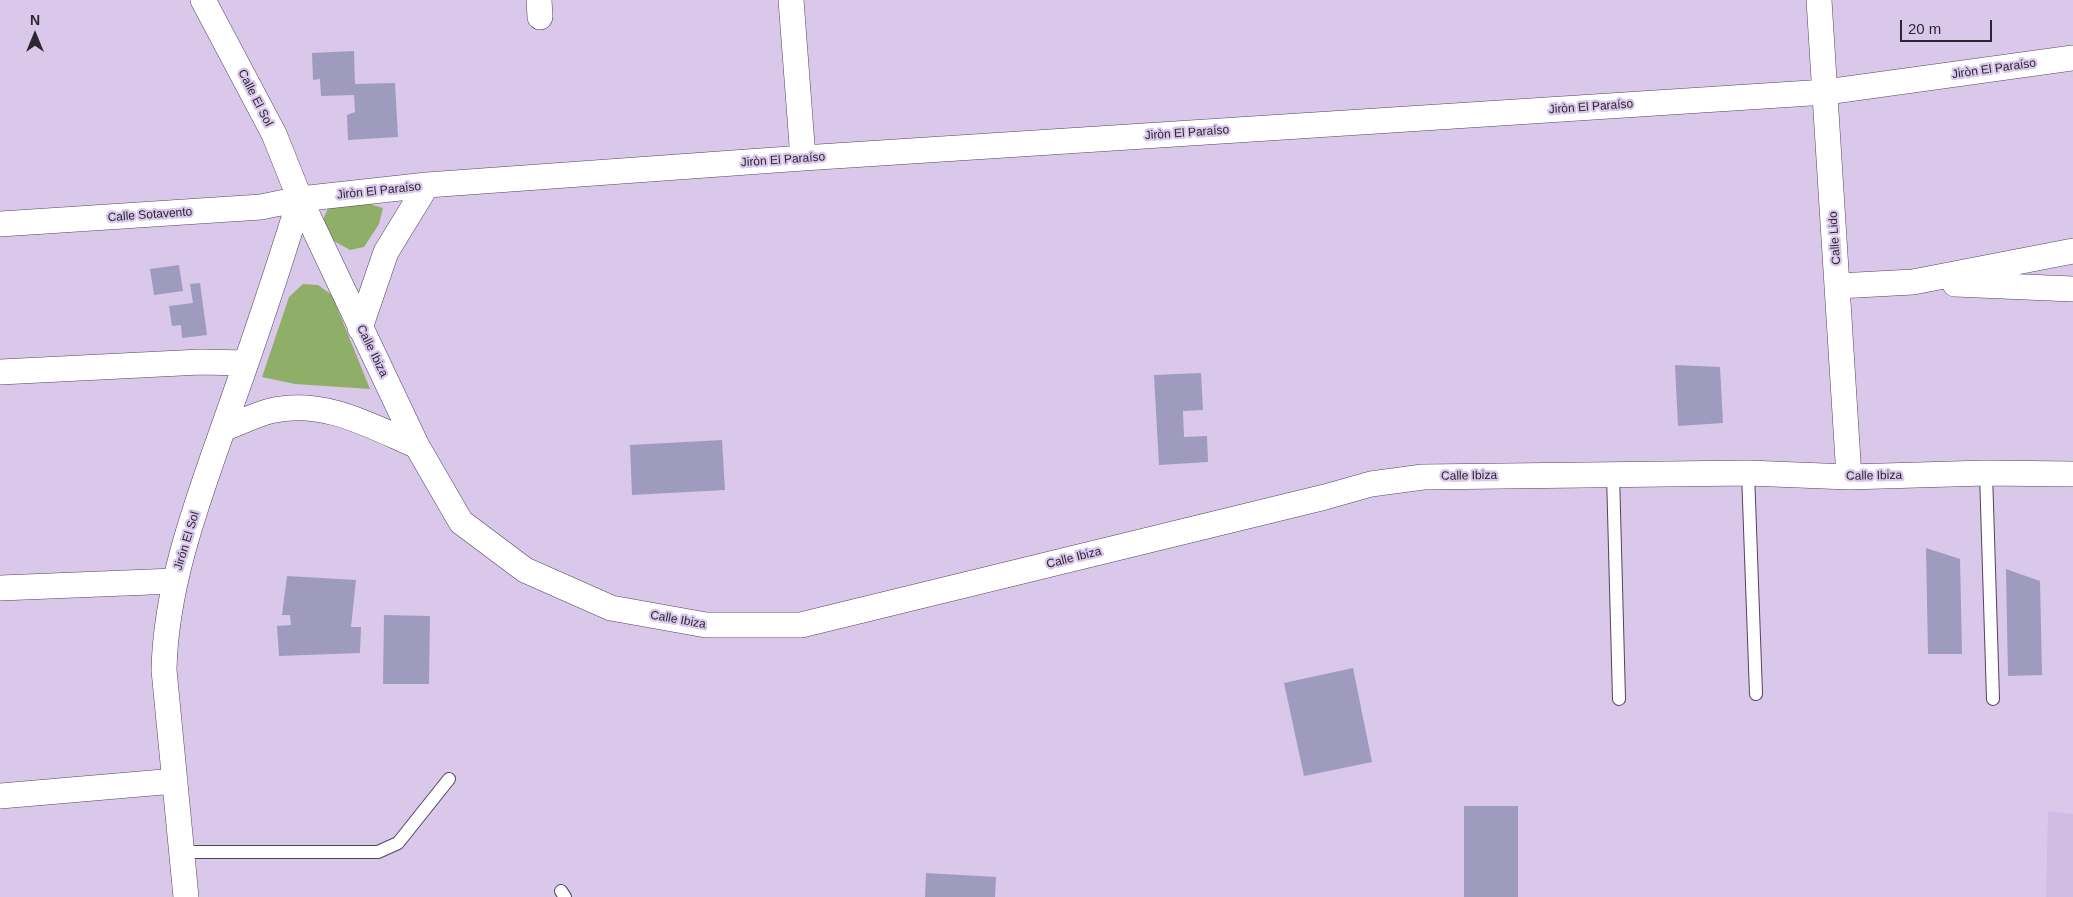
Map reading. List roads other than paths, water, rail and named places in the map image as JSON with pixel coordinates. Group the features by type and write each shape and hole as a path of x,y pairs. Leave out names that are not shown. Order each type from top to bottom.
{"street":[{"name":"Calle El Sol","path":"203,0 274,134 300,199"},
{"path":"792,0 803,158"},
{"name":"Calle Lido","path":"1819,0 1849,476"},
{"name":"Jiròn El Paraíso","path":"300,199 427,185 803,158 1826,92 2073,58"},
{"path":"360,328 386,252 427,185"},
{"name":"Calle Sotavento","path":"0,224 261,207 300,199"},
{"name":"Calle Ibiza","path":"300,199 417,446 461,522 525,570 611,608 706,625 801,625 1372,484 1423,476 1748,473 1849,476 2073,474"},
{"name":"Jirón El Sol","path":"186,897 164,670 166,632 175,581 184,545 300,199"},
{"path":"1913,282 2073,251"},
{"path":"1838,286 1913,282 2073,289"},
{"path":"0,372 201,362 246,363"},
{"path":"223,429 271,411 310,407 345,415 417,446"},
{"path":"0,588 175,581"},
{"path":"0,796 174,782"}],"lane":[{"path":"1748,473 1756,694"},
{"path":"1613,474 1619,699"},
{"path":"1986,474 1993,699"},
{"path":"182,852 378,852 398,843 449,779"}]}
